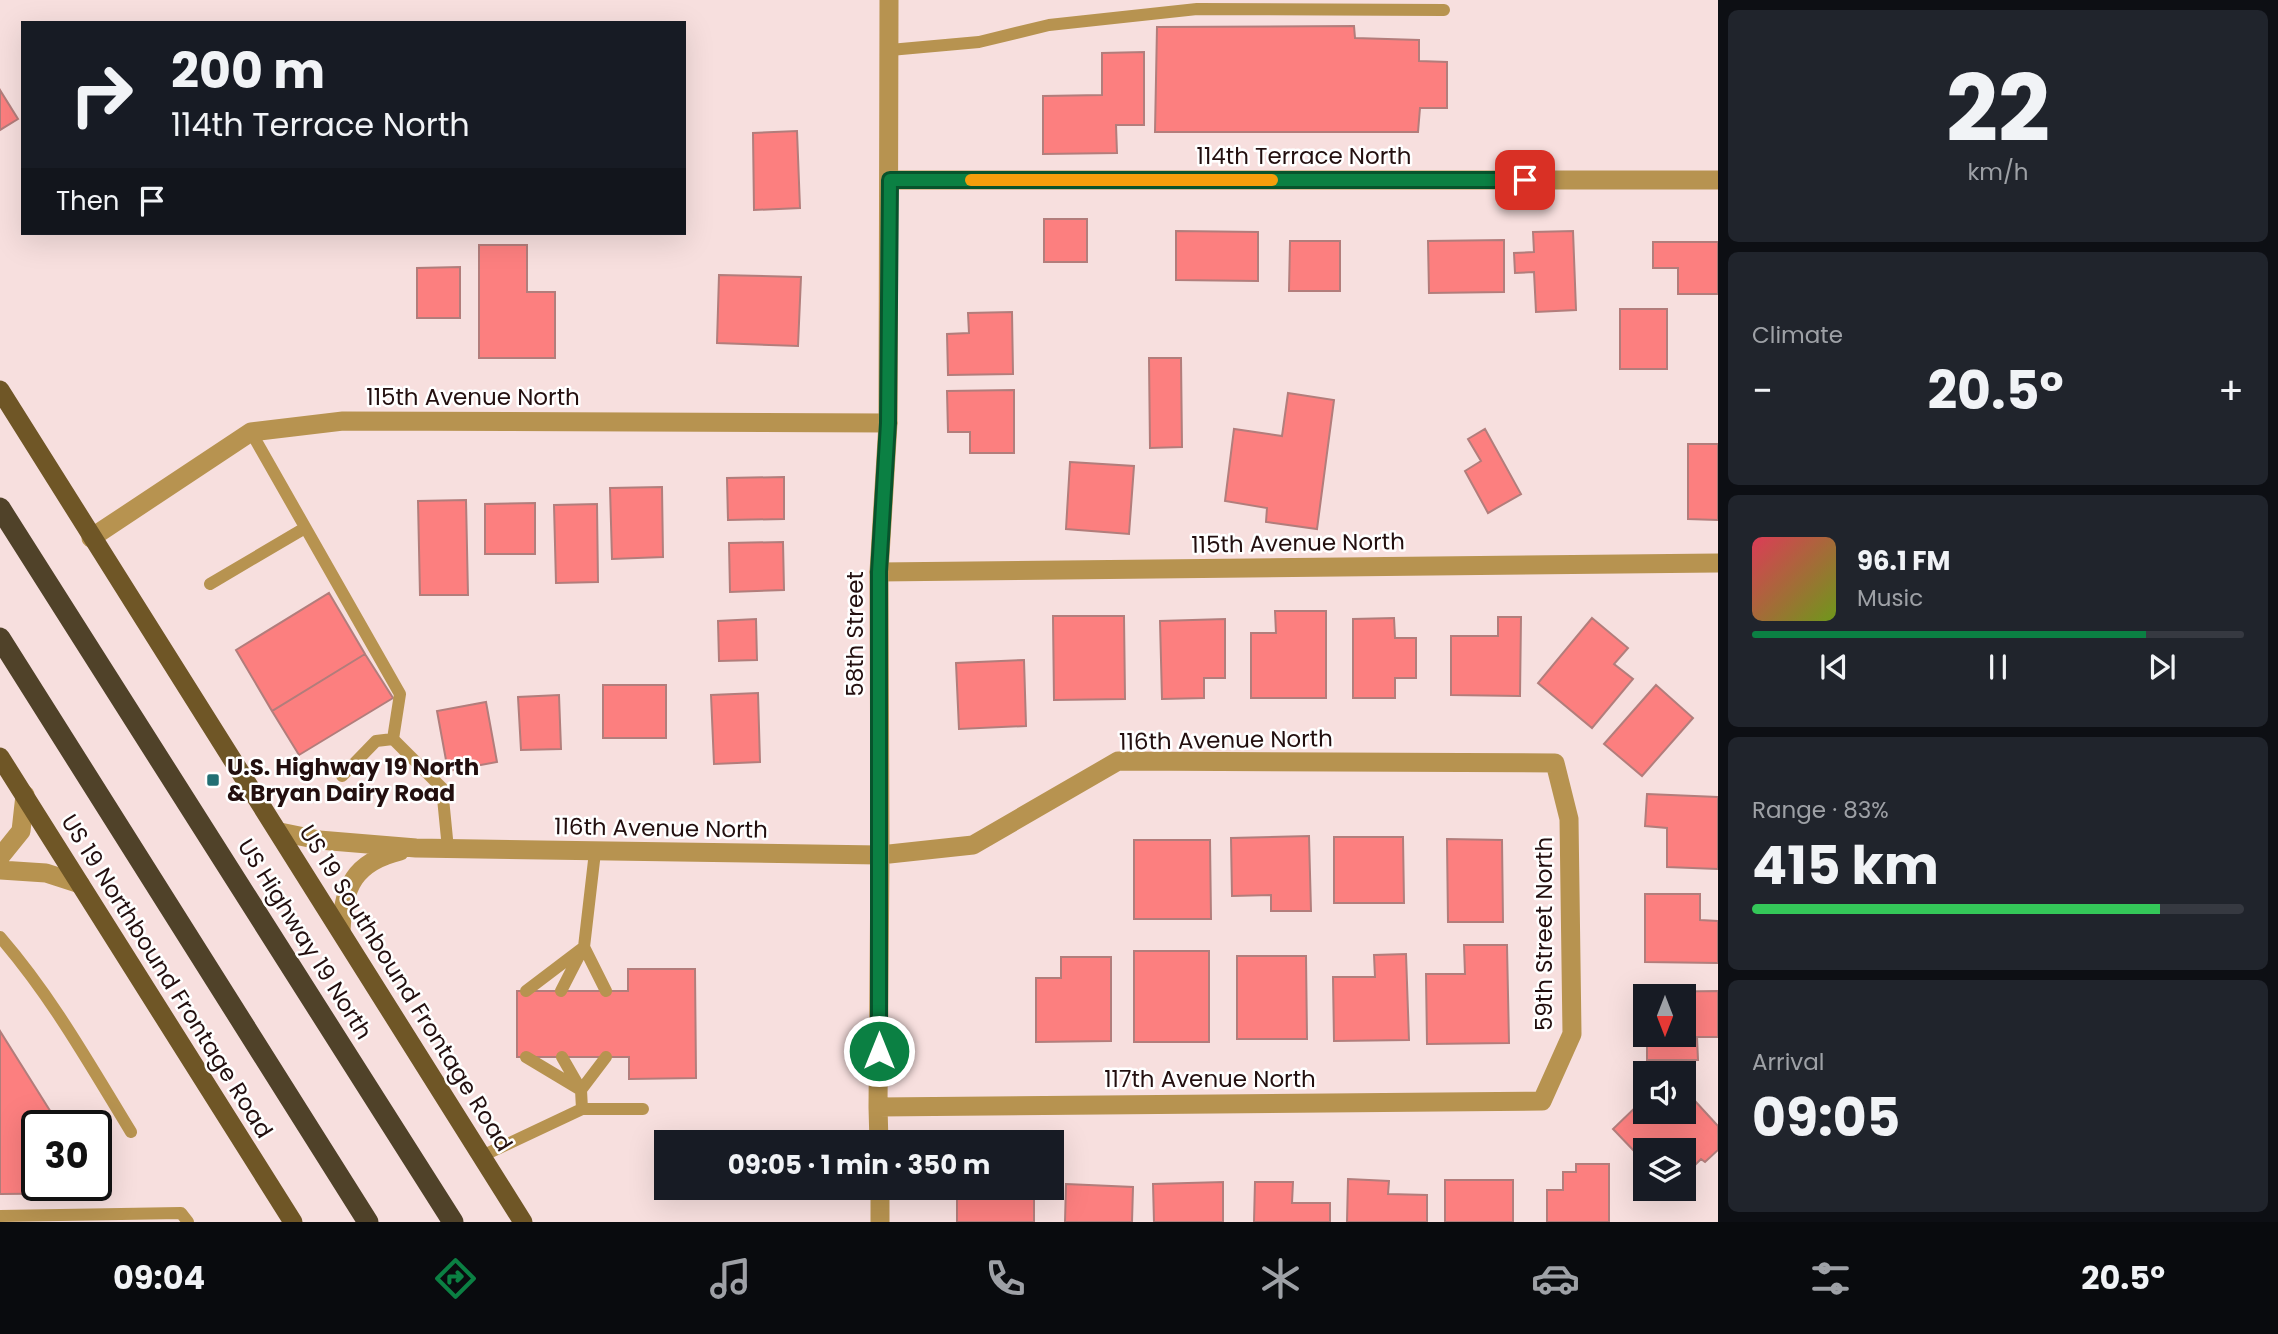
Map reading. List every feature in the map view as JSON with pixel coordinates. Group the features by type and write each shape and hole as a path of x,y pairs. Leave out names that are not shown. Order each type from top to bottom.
{"highway":[{"name":"US Highway 19 North","path":"0,508 453,1222"},
{"path":"0,638 368,1222"}],"main road":[{"name":"US 19 Southbound Frontage Road","path":"0,390 523,1222"},
{"name":"US 19 Northbound Frontage Road","path":"0,757 293,1222"}],"street":[{"name":"58th Street","path":"879,1130 879,572 888,423 890,0"},
{"name":"114th Terrace North","path":"890,180 1718,180"},
{"name":"115th Avenue North","path":"91,538 251,432 343,421 888,423"},
{"name":"115th Avenue North","path":"879,572 1718,563"},
{"name":"116th Avenue North","path":"280,832 319,840 416,848 880,855 973,845 1118,761 1555,763"},
{"name":"59th Street North","path":"1542,1101 1572,1034 1569,819 1555,763"},
{"path":"0,857 21,831 25,795"},
{"name":"116th Avenue North","path":"341,931 342,906 356,876 375,858 416,848"},
{"path":"0,870 46,873 80,884"},
{"name":"117th Avenue North","path":"878,1107 1542,1101"},
{"path":"880,1200 880,1222"}],"lane":[{"path":"890,50 979,42 1049,25 1197,9 1444,10"},
{"path":"251,432 400,694 393,739"},
{"path":"209,584 305,528"},
{"path":"342,776 376,741 393,739"},
{"path":"393,739 442,788 449,849"},
{"path":"561,991 584,947 595,852"},
{"path":"0,937 63,1020 131,1132"},
{"path":"526,991 584,947"},
{"path":"584,947 606,991"},
{"path":"526,1057 581,1090"},
{"path":"562,1057 581,1090 582,1109"},
{"path":"581,1090 606,1057"},
{"path":"482,1156 582,1109 643,1108"},
{"path":"0,1216 181,1213 188,1222"}],"building":[{"path":"1354,26 1355,38 1419,40 1419,61 1447,62 1447,108 1420,108 1418,132 1155,132 1157,27"},
{"path":"1144,52 1144,125 1116,125 1117,153 1043,154 1043,96 1102,95 1102,53"},
{"path":"0,90 18,119 0,130"},
{"path":"797,131 800,208 754,210 753,133"},
{"path":"1044,219 1087,219 1087,262 1044,262"},
{"path":"1176,231 1258,232 1258,281 1176,280"},
{"path":"1573,231 1576,310 1536,312 1534,272 1515,273 1514,253 1534,252 1533,232"},
{"path":"1504,240 1504,292 1429,293 1428,241"},
{"path":"1290,241 1340,241 1340,291 1289,291"},
{"path":"1653,242 1718,242 1718,294 1678,294 1678,268 1653,268"},
{"path":"479,245 527,245 527,292 555,292 555,358 479,358"},
{"path":"460,267 460,318 417,318 417,268"},
{"path":"719,275 801,277 798,346 717,343"},
{"path":"1620,309 1667,309 1667,369 1620,369"},
{"path":"1012,312 1013,374 948,375 947,334 969,333 968,313"},
{"path":"1149,358 1181,358 1182,447 1150,448"},
{"path":"1014,390 1014,453 970,453 970,432 948,432 947,391"},
{"path":"1288,393 1334,400 1317,529 1266,522 1267,508 1225,501 1234,429 1282,436"},
{"path":"1485,429 1521,494 1488,513 1465,471 1481,461 1468,439"},
{"path":"1688,444 1718,444 1718,520 1688,519"},
{"path":"1070,462 1134,466 1129,534 1066,529"},
{"path":"784,477 784,519 728,520 727,478"},
{"path":"662,487 663,557 612,559 610,488"},
{"path":"466,500 468,595 420,595 418,501"},
{"path":"535,503 535,554 485,554 485,504"},
{"path":"597,504 598,582 556,583 554,505"},
{"path":"783,542 784,590 730,592 729,543"},
{"path":"329,593 365,654 272,711 236,650"},
{"path":"1275,611 1326,611 1326,698 1251,698 1251,633 1276,633"},
{"path":"1053,616 1124,616 1125,699 1054,700"},
{"path":"1498,617 1521,617 1520,696 1451,695 1451,636 1498,636"},
{"path":"1394,618 1395,638 1416,638 1416,678 1395,678 1395,698 1353,698 1353,619"},
{"path":"1592,618 1628,648 1614,664 1633,679 1592,728 1538,683"},
{"path":"756,619 757,660 719,661 718,621"},
{"path":"1225,619 1225,678 1204,678 1204,698 1162,699 1160,621"},
{"path":"365,654 393,698 299,755 272,711"},
{"path":"1024,660 1026,726 959,729 956,663"},
{"path":"603,685 666,685 666,738 603,738"},
{"path":"1656,685 1693,718 1642,776 1604,744"},
{"path":"758,693 760,762 714,764 711,695"},
{"path":"559,695 561,749 521,750 518,697"},
{"path":"486,702 497,762 448,771 437,711"},
{"path":"1647,794 1718,797 1718,869 1667,867 1667,828 1645,826"},
{"path":"1309,836 1311,911 1271,911 1271,895 1232,896 1231,838"},
{"path":"1334,837 1403,837 1404,903 1334,903"},
{"path":"1447,839 1502,840 1503,922 1448,922"},
{"path":"1134,840 1210,840 1211,919 1134,919"},
{"path":"1645,894 1700,894 1700,920 1718,921 1718,963 1645,962"},
{"path":"1464,945 1507,945 1509,1043 1427,1044 1426,974 1465,974"},
{"path":"1134,951 1209,951 1209,1042 1134,1042"},
{"path":"1406,954 1409,1040 1334,1041 1333,977 1375,977 1374,955"},
{"path":"1237,956 1306,956 1307,1039 1237,1039"},
{"path":"1061,957 1111,957 1111,1041 1036,1042 1036,978 1061,978"},
{"path":"628,969 695,969 696,1078 629,1079 629,1057 517,1057 517,991 628,991"},
{"path":"1696,991 1718,991 1718,1037 1697,1037 1698,1060 1647,1060 1647,1047 1696,1047"},
{"path":"0,1031 50,1110 21,1110 21,1194 0,1194"},
{"path":"1696,1102 1718,1126 1718,1150 1705,1162 1701,1159 1696,1164 1696,1138 1633,1138 1633,1150 1613,1129 1633,1110 1633,1124 1696,1124"},
{"path":"1576,1164 1609,1164 1609,1222 1547,1222 1547,1190 1563,1190 1563,1172 1576,1172"},
{"path":"1348,1179 1389,1181 1388,1194 1427,1195 1427,1222 1347,1222"},
{"path":"1445,1180 1513,1180 1513,1222 1445,1222"},
{"path":"1223,1182 1223,1222 1154,1222 1153,1184"},
{"path":"1255,1182 1293,1182 1292,1203 1330,1203 1330,1222 1254,1222"},
{"path":"1066,1184 1133,1187 1132,1222 1065,1222"},
{"path":"957,1200 1034,1200 1034,1222 957,1222"}],"slow traffic":[{"path":"971,180 1272,180"}],"place":[{"name":"U.S. Highway 19 North & Bryan Dairy Road","path":"213,780"}],"route":[{"path":"879,1051 879,572 888,423 890,180 1525,180"}]}
